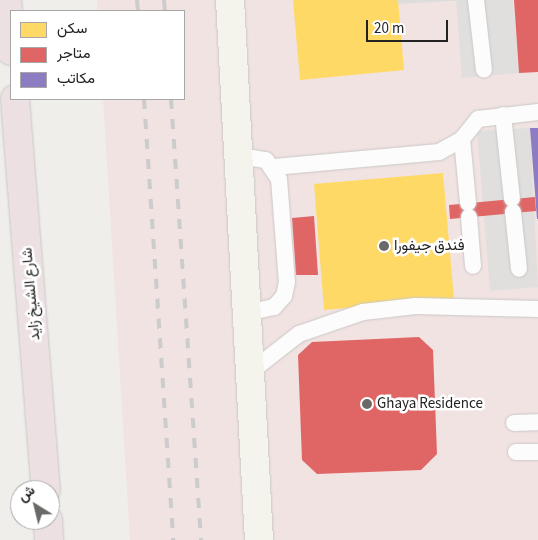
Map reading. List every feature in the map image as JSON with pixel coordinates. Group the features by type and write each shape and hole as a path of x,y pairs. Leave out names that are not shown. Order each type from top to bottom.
{"highway":[{"path":"7,0 10,38"},
{"name":"شارع الشيخ زايد","path":"15,100 45,480"}],"street":[{"path":"230,0 240,156 245,313 259,540"}],"lane":[{"path":"476,0 484,70"},
{"path":"274,168 439,152 462,139 478,119 504,114 538,112"},
{"path":"504,114 519,269"},
{"path":"462,139 473,266"},
{"path":"240,156 257,156 274,168 280,179 286,289 274,307 245,313"},
{"path":"249,373 299,334 363,312 416,306 538,309"},
{"path":"514,423 538,422"},
{"path":"516,452 538,452"}],"shaded area":[{"path":"97,0 538,0 538,540 130,540 103,100 185,100 185,10 97,10"},
{"path":"456,0 513,0 519,73 462,78"},
{"path":"530,128 538,287 490,291 477,131"}],"pier":[{"path":"398,0 470,0 398,4"}],"building: سكن":[{"path":"293,0 398,0 404,70 300,80"},
{"name":"فندق جيفورا","path":"443,173 454,299 324,310 314,184"}],"building: متاجر":[{"path":"514,0 538,0 538,72 519,73"},
{"path":"535,197 536,211 450,219 449,205"},
{"path":"314,216 318,275 296,275 292,218"},
{"name":"Ghaya Residence","path":"419,337 433,350 437,454 421,470 317,474 302,460 298,355 312,342"}],"building: مكاتب":[{"path":"530,128 538,128 538,219 537,219"}],"railway":[{"path":"137,0 138,10"},
{"path":"164,0 165,10"},
{"path":"144,100 173,540"},
{"path":"171,100 201,540"}],"place":[{"name":"فندق جيفورا","path":"384,246"},
{"name":"Ghaya Residence","path":"367,404"}]}
